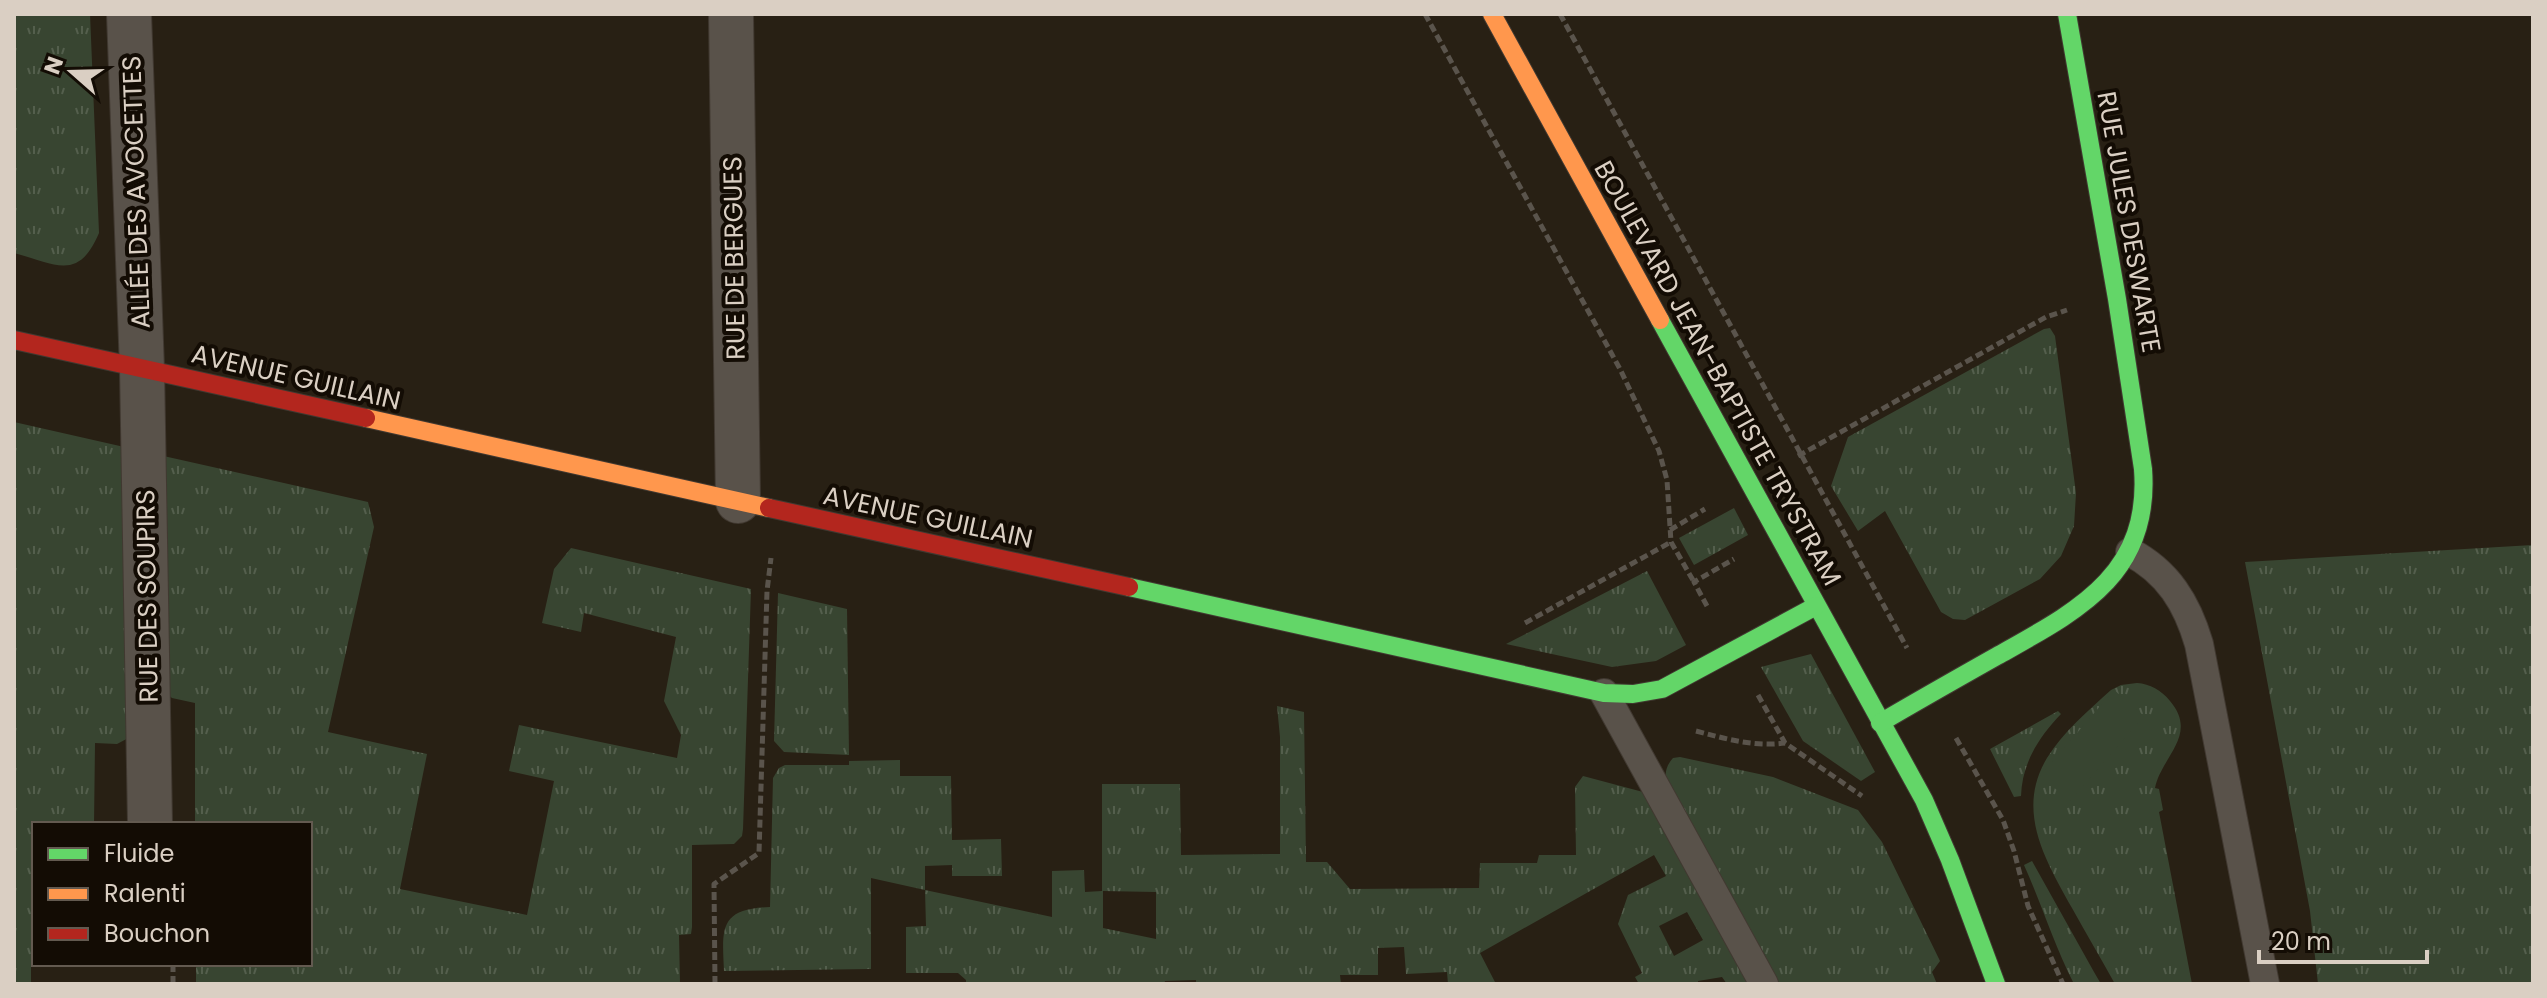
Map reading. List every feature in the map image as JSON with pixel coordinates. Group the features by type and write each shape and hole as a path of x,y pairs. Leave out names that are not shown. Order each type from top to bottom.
{"street":[{"name":"ALLÉE DES AVOCETTES","path":"129,14 142,369"},
{"name":"RUE DE BERGUES","path":"731,14 757,505"},
{"name":"BOULEVARD JEAN-BAPTISTE TRYSTRAM","path":"1492,14 1924,800 1996,984"},
{"name":"RUE JULES DESWARTE","path":"2067,14 2117,299 2145,494 2130,552"},
{"name":"AVENUE GUILLAIN","path":"14,340 1604,693 1633,694 1662,689 1816,606"},
{"name":"RUE DES SOUPIRS","path":"142,369 150,822"},
{"path":"1880,723 2083,605 2105,586 2130,552"}],"lane":[{"path":"2130,552 2145,559 2168,580 2186,606 2193,623 2265,984"},
{"path":"1604,693 1764,984"}],"path":[{"path":"1425,14 1620,369 1659,451 1667,480 1671,542 1694,582"},
{"path":"1560,14 2003,820 2031,916 2063,984"},
{"path":"1791,460 2046,317 2076,307"},
{"path":"1670,530 1715,503"},
{"path":"715,984 714,884 759,853 767,591 757,505"},
{"path":"1462,662 1493,641 1671,542"}],"green space":[{"path":"14,14 90,14 99,233 83,258 74,264 64,266 14,253"},
{"path":"2050,328 2055,336 2076,493 2074,526 2061,556 2040,579 1965,620 1953,619 1941,612 1885,511 1858,531 1831,486 1848,437"},
{"path":"14,422 133,449 132,736 117,744 95,743 94,822 32,822 32,966 160,966 31,967 31,984 14,984"},
{"path":"159,455 368,502 374,527 328,732 427,754 400,889 527,915 554,781 509,771 519,725 677,758 681,735 664,701 676,637 584,613 581,632 542,623 554,569 571,548 751,589 742,836 734,844 692,845 692,927 691,934 679,935 680,984 196,984 196,966 312,966 312,822 195,822 195,703 172,698 165,692"},
{"path":"1734,508 1748,535 1694,565 1679,538"},
{"path":"2533,545 2533,984 2318,984 2310,911 2245,562"},
{"path":"1647,571 1686,645 1656,661 1612,667 1506,644"},
{"path":"778,593 847,609 849,755 784,752 774,741"},
{"path":"1811,654 1875,772 1861,781 1803,741 1761,667"},
{"path":"2137,683 2155,688 2167,697 2178,713 2181,725 2176,746 2155,788 2159,789 2163,810 2159,812 2192,984 2115,984 2044,854 2034,816 2038,778 2053,748 2111,690"},
{"path":"2114,690 2144,716 2070,801 2040,776"},
{"path":"1277,706 1304,712 1306,862 1327,862 1350,889 1479,888 1480,863 1537,863 1539,855 1576,855 1575,787 1583,776 1643,792 1750,984 1727,984 1722,977 1698,981 1698,984 1639,984 1635,977 1642,973 1618,924 1628,895 1666,876 1654,855 1480,953 1496,984 1448,984 1447,972 1406,974 1404,947 1378,948 1378,975 1340,975 1341,984 1196,984 1196,980 1165,981 1164,984 966,984 958,973 906,973 906,927 926,926 925,890 1052,917 1052,871 1084,870 1085,892 1102,891 1102,784 1180,784 1181,855 1280,854","holes":["1103,891 1156,892 1156,939 1103,928","1687,912 1703,940 1674,956 1659,926"]},
{"path":"2058,711 2061,714 2039,741 2028,762 2021,796 2014,797 1990,749"},
{"path":"1673,758 1773,777 1858,810 1882,842 1940,961 1932,972 1937,984 1778,984 1669,790 1666,769"},
{"path":"900,760 900,776 951,776 952,840 1001,839 1002,876 952,876 952,865 925,866 925,890 871,878 871,969 724,971 723,943 727,924 741,912 770,907 773,778 779,768 785,765 849,765 849,761"},
{"path":"2032,861 2101,984 2074,984 2024,865"}],"traffic: fast":[{"path":"1880,723 2055,623 2080,605 2103,585 2121,563 2135,537 2142,506 2143,469 2067,14"},
{"path":"1660,320 1924,800 1996,984"},
{"path":"1129,587 1604,693 1633,694 1662,689 1816,606"}],"traffic: slow":[{"path":"1492,14 1660,320"},
{"path":"366,418 769,508"}],"traffic: jam":[{"path":"14,340 366,418"},
{"path":"769,508 1129,587"}]}
